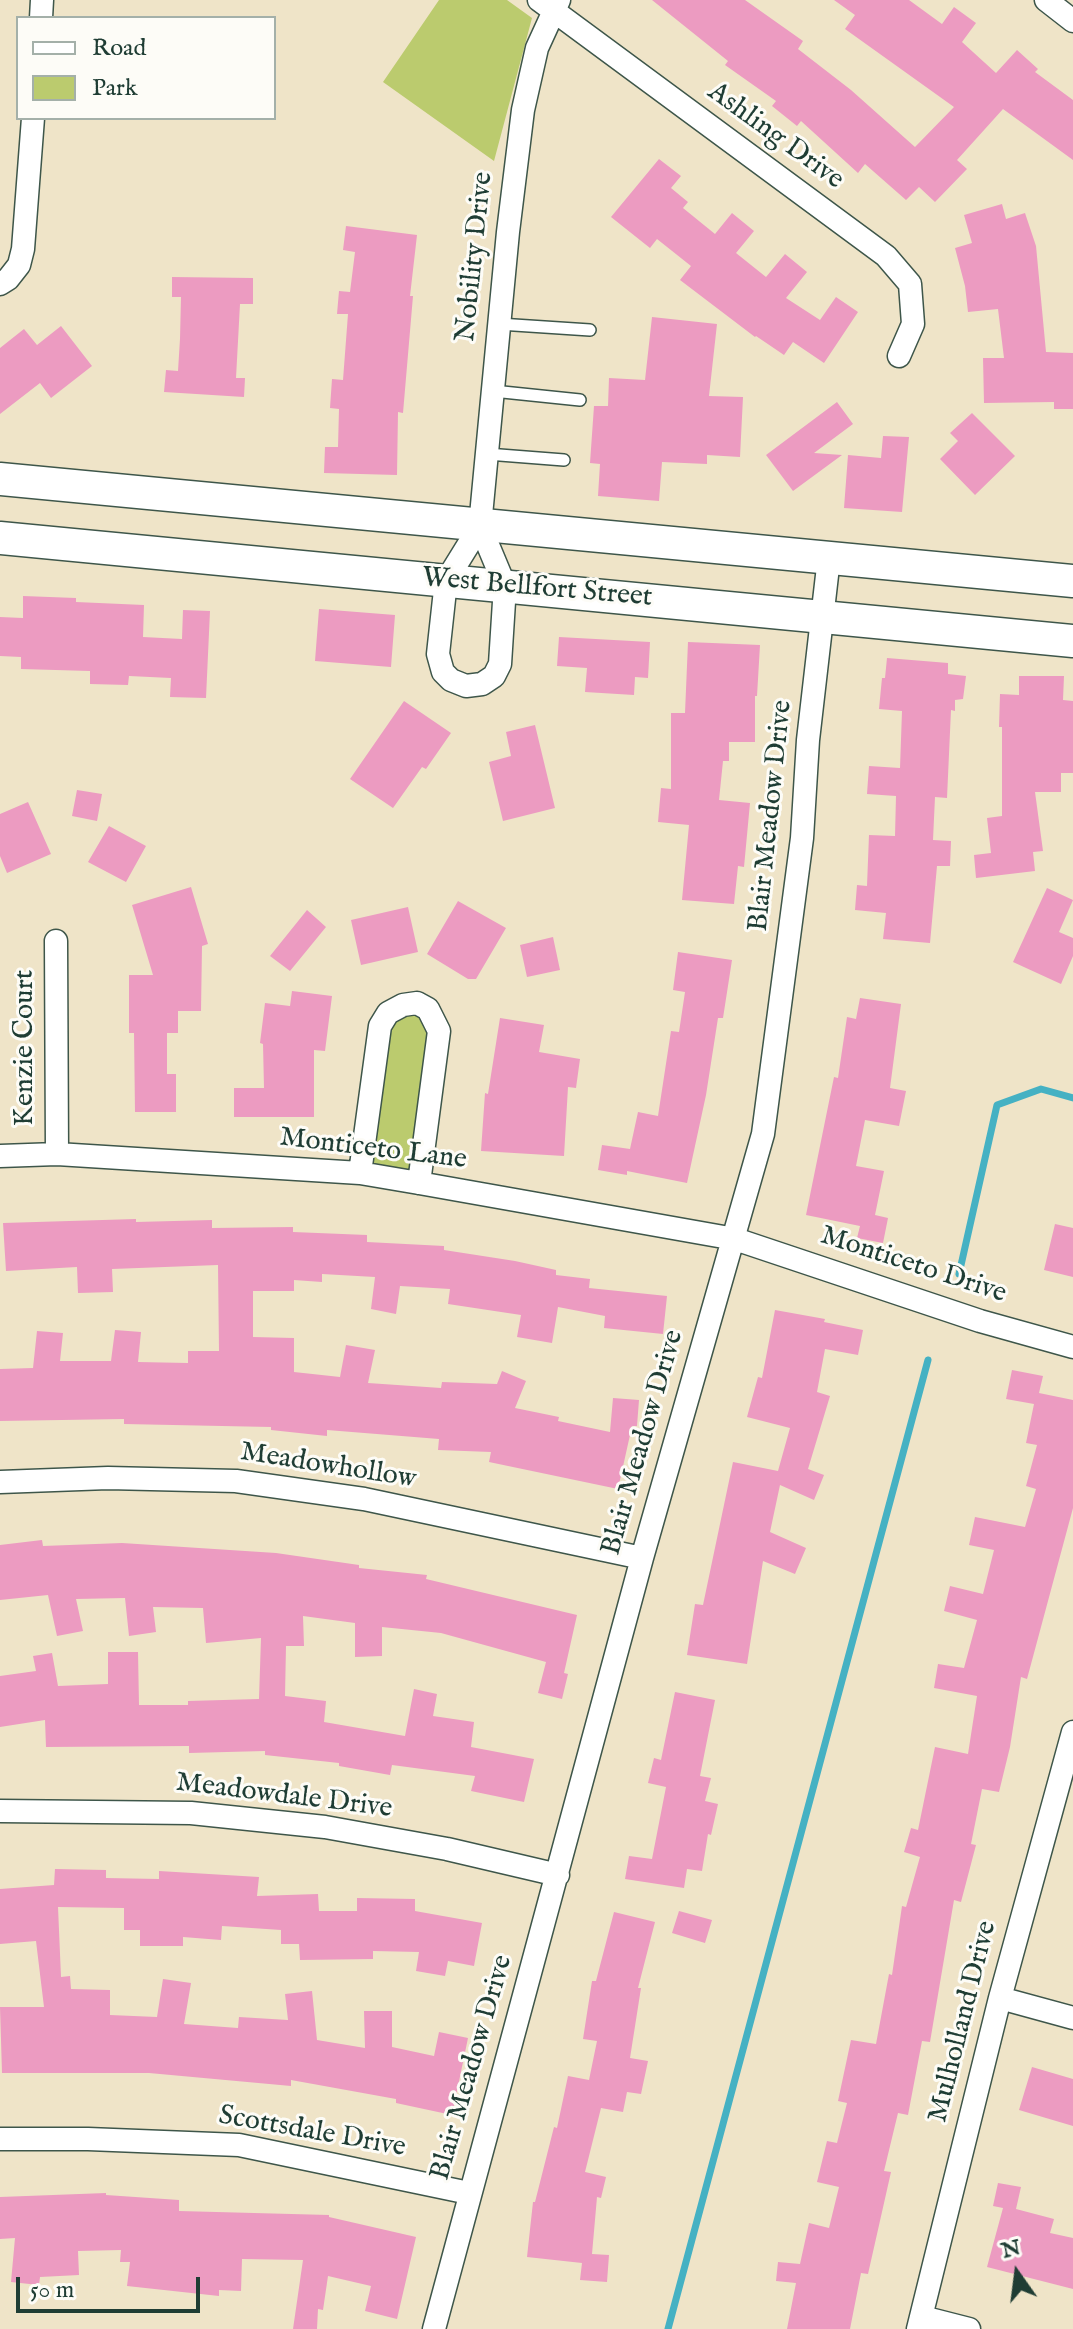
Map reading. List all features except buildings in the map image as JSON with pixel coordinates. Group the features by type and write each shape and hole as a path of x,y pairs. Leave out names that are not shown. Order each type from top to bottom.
{"main road":[{"name":"West Bellfort Street","path":"0,479 1073,581"},
{"name":"West Bellfort Street","path":"0,538 1073,641"}],"street":[{"path":"1046,0 1073,21"},
{"name":"Nobility Drive","path":"480,526 505,586 500,664 494,676 482,684 466,686 451,680 443,672 438,654 446,581 480,526 523,110 550,4"},
{"name":"Ashling Drive","path":"550,4 886,256 910,284 913,324 899,356"},
{"path":"4,282 19,265 23,249 33,120"},
{"name":"Blair Meadow Drive","path":"434,2329 642,1558 763,1134 802,838 808,740 829,558"},
{"name":"Kenzie Court","path":"56,941 57,1154"},
{"path":"360,1173 380,1026 388,1013 403,1005 417,1003 428,1009 439,1031 419,1183"},
{"name":"Monticeto Lane","path":"0,1156 57,1154 360,1173 735,1239"},
{"name":"Monticeto Drive","path":"735,1239 980,1321 1073,1347"},
{"name":"Meadowhollow","path":"0,1482 108,1478 236,1481 364,1499 642,1558"},
{"name":"Mulholland Drive","path":"920,2323 1000,1998 1073,1732"},
{"name":"Meadowdale Drive","path":"0,1811 191,1813 325,1827 447,1849 558,1875"},
{"path":"1000,1998 1073,2018"},
{"name":"Scottsdale Drive","path":"0,2139 239,2145 469,2193"},
{"path":"920,2323 969,2329"}],"lane":[{"path":"499,324 590,330"},
{"path":"493,391 580,400"},
{"path":"487,454 564,460"}],"green space":[{"path":"439,0 507,0 532,18 494,161 383,82"},
{"path":"403,1007 434,1020 417,1181 363,1170 382,1027"}],"waterway":[{"path":"959,1274 997,1105 1041,1089 1073,1098"},
{"path":"668,2329 928,1360"}]}
